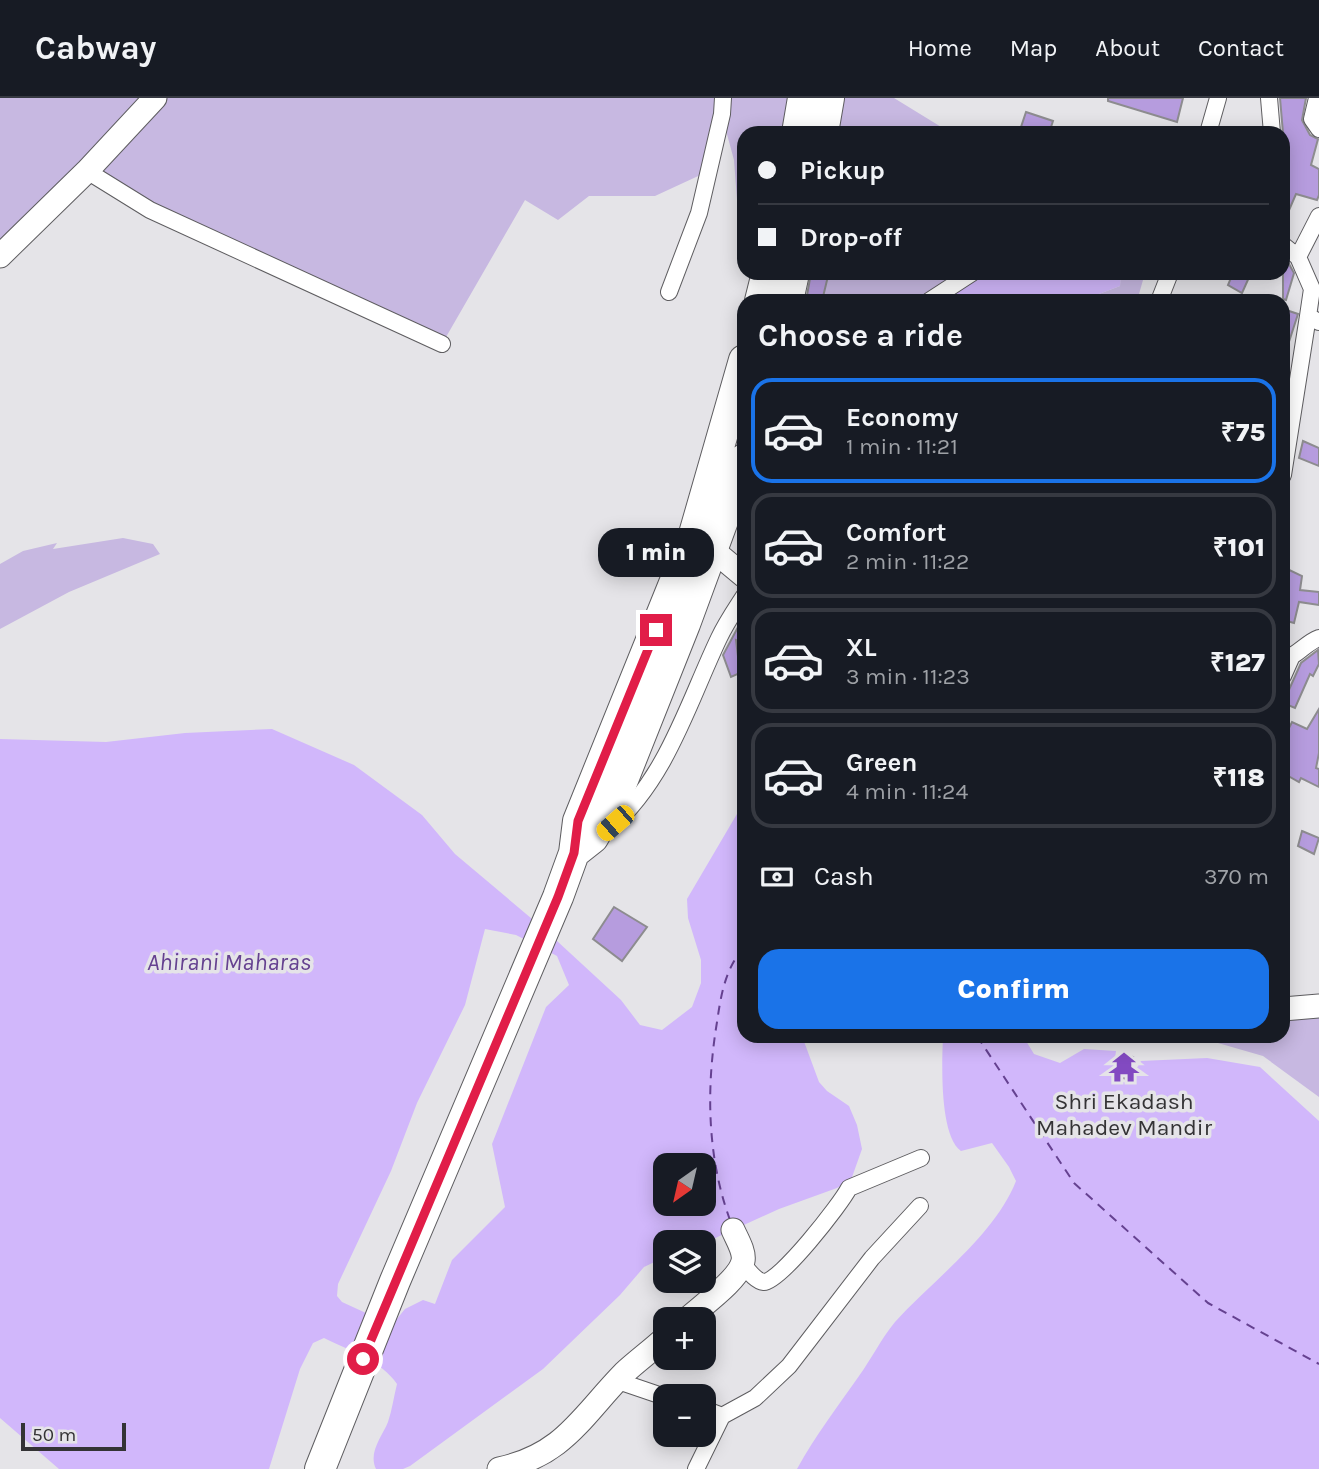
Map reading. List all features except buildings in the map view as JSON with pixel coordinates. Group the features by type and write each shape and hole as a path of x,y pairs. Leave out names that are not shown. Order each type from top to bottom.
{"highway":[{"path":"798,126 803,98"},
{"path":"824,126 829,98"},
{"path":"703,542 737,391"},
{"path":"321,1463 558,897 574,853 578,821 703,542 737,473"}],"street":[{"path":"0,256 87,171 155,98"},
{"path":"669,292 699,213 722,114 723,98"},
{"path":"1210,126 1218,98"},
{"path":"1269,98 1271,126"},
{"path":"1317,98 1312,119 1319,129"},
{"path":"87,171 150,210 442,344"},
{"path":"1298,257 1319,216"},
{"path":"1290,251 1298,257 1312,289 1313,319 1290,439"},
{"path":"940,294 961,280"},
{"path":"703,542 737,570"},
{"path":"574,853 594,842 615,823 637,799 663,761 720,637 737,608"},
{"path":"1290,656 1308,642 1319,638"},
{"path":"1290,1008 1319,1006"},
{"path":"743,1264 756,1279 770,1281 792,1263 810,1238 842,1203 849,1188 921,1158"},
{"path":"696,1469 722,1416 755,1398 789,1366 872,1258 920,1206"},
{"path":"701,1307 734,1277 743,1264 744,1257 733,1230"},
{"path":"499,1469 543,1460 618,1381 653,1349"},
{"path":"618,1381 653,1392"},
{"path":"716,1414 722,1416"}],"shaded area":[{"path":"0,98 802,98 797,126 737,126 737,200 734,160 722,116 709,171 655,196 589,196 558,220 525,200 442,344 87,171 0,256"},
{"path":"839,98 894,98 940,126 833,126"},
{"path":"827,280 952,280 932,294 824,294"},
{"path":"1120,280 1143,280 1139,294 1099,294 1120,286"},
{"path":"123,538 153,544 160,554 69,592 0,629 0,564 23,551 57,543 53,549"},
{"path":"1319,1007 1319,1097 1263,1056 1218,1043 1290,1043 1290,1013"}],"water":[{"path":"972,280 1120,280 1120,286 1099,294 951,294"},
{"name":"Ahirani Maharas","path":"272,729 354,765 422,815 455,854 544,929 621,1000 640,1025 662,1030 692,1007 701,983 701,960 688,918 687,899 737,814 737,1043 805,1043 819,1082 849,1106 857,1125 862,1149 851,1180 716,1238 716,1230 653,1230 653,1263 644,1267 620,1295 543,1369 403,1469 376,1469 374,1463 375,1451 388,1422 397,1384 374,1363 324,1338 313,1343 300,1369 269,1469 59,1469 0,1418 0,739 106,742 185,733","holes":["485,929 516,935 557,956 569,985 546,1007 492,1144 505,1207 452,1260 435,1304 423,1300 405,1309 392,1325 342,1302 337,1296 338,1284 391,1171 417,1103 465,1005"]},
{"path":"943,1043 1027,1043 1034,1054 1060,1063 1084,1049 1116,1051 1112,1080 1128,1083 1141,1061 1207,1058 1260,1067 1319,1121 1319,1469 797,1469 890,1328 979,1238 994,1220 1016,1181 992,1143 961,1151 954,1143 945,1114"}],"ferry route":[{"path":"730,1220 717,1172 710,1097 713,1047 722,992 737,956"},
{"path":"982,1043 1074,1183 1208,1303 1319,1364"}],"place":[{"name":"Shri Ekadash Mahadev Mandir","path":"1124,1067"}],"route":[{"path":"363,1359 558,897 574,853 578,821 656,630"}]}
